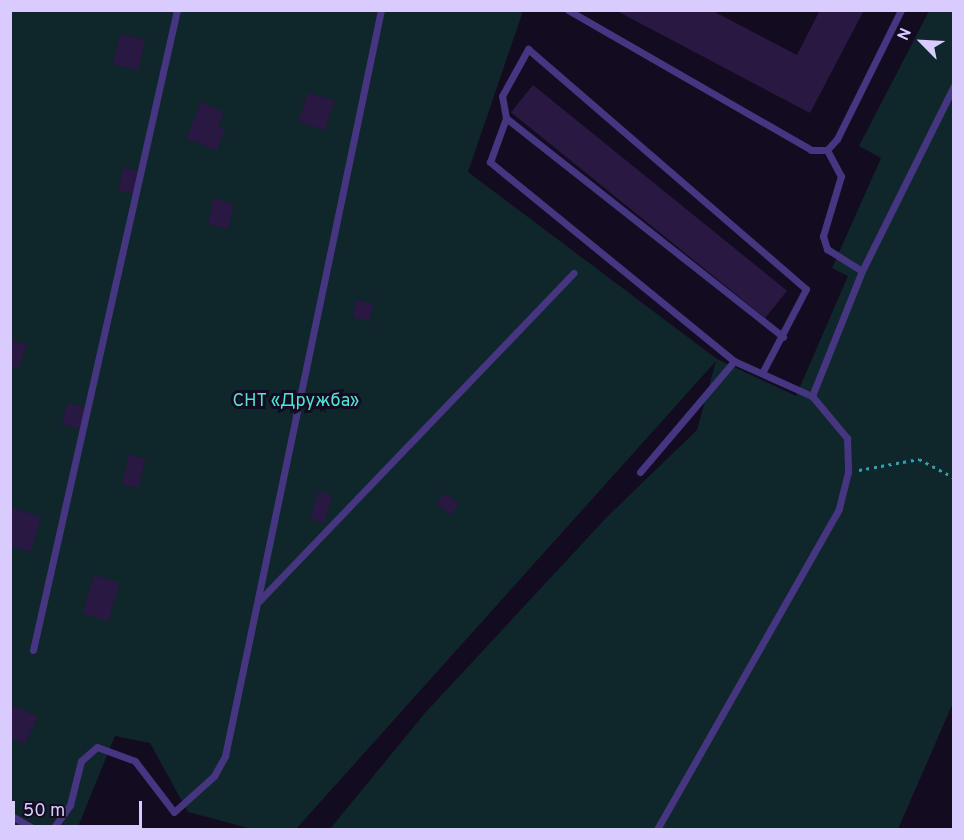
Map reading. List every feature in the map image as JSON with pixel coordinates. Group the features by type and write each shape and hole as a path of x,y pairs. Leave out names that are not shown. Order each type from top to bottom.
{"lane":[{"path":"33,650 177,10"},
{"path":"52,830 70,805 81,761 97,747 135,761 174,812 214,776 225,756 381,10"},
{"path":"568,10 811,150 827,150"},
{"path":"827,150 901,10"},
{"path":"657,830 838,509 848,472 847,438 812,396 734,361 490,162 506,118 502,96 528,49 806,289 783,337 762,373"},
{"path":"812,396 862,271 954,86"},
{"path":"506,118 783,337"},
{"path":"827,150 841,176 823,236 827,249 862,271"},
{"path":"258,602 574,273"},
{"path":"640,472 734,361"},
{"path":"10,815 36,830"}],"path":[{"path":"848,472 919,459 954,478"}],"green space":[{"name":"СНТ «Дружба»","path":"10,11 523,11 468,172 717,359 796,396 848,276 832,268 881,158 859,146 929,11 953,11 953,703 898,829 330,829 425,713 607,517 697,430 716,361 296,829 252,829 188,812 150,743 115,736 77,829 11,829"}],"building":[{"path":"615,10 711,10 797,55 820,10 864,10 810,113"},
{"path":"120,34 145,40 138,70 113,64"},
{"path":"533,85 787,291 765,318 511,112"},
{"path":"308,92 335,101 325,130 298,121"},
{"path":"201,102 224,112 218,127 225,130 217,151 186,138"},
{"path":"123,168 138,171 133,193 119,191"},
{"path":"213,199 234,203 229,229 208,225"},
{"path":"356,300 373,303 370,321 353,318"},
{"path":"13,340 27,345 19,368 10,365"},
{"path":"67,403 89,408 84,430 62,424"},
{"path":"129,455 146,459 139,488 122,484"},
{"path":"318,491 332,495 324,523 310,519"},
{"path":"445,493 459,504 451,515 436,504"},
{"path":"10,507 41,517 31,552 10,546"},
{"path":"94,575 120,583 108,621 82,613"},
{"path":"10,704 38,717 25,744 10,738"}]}
